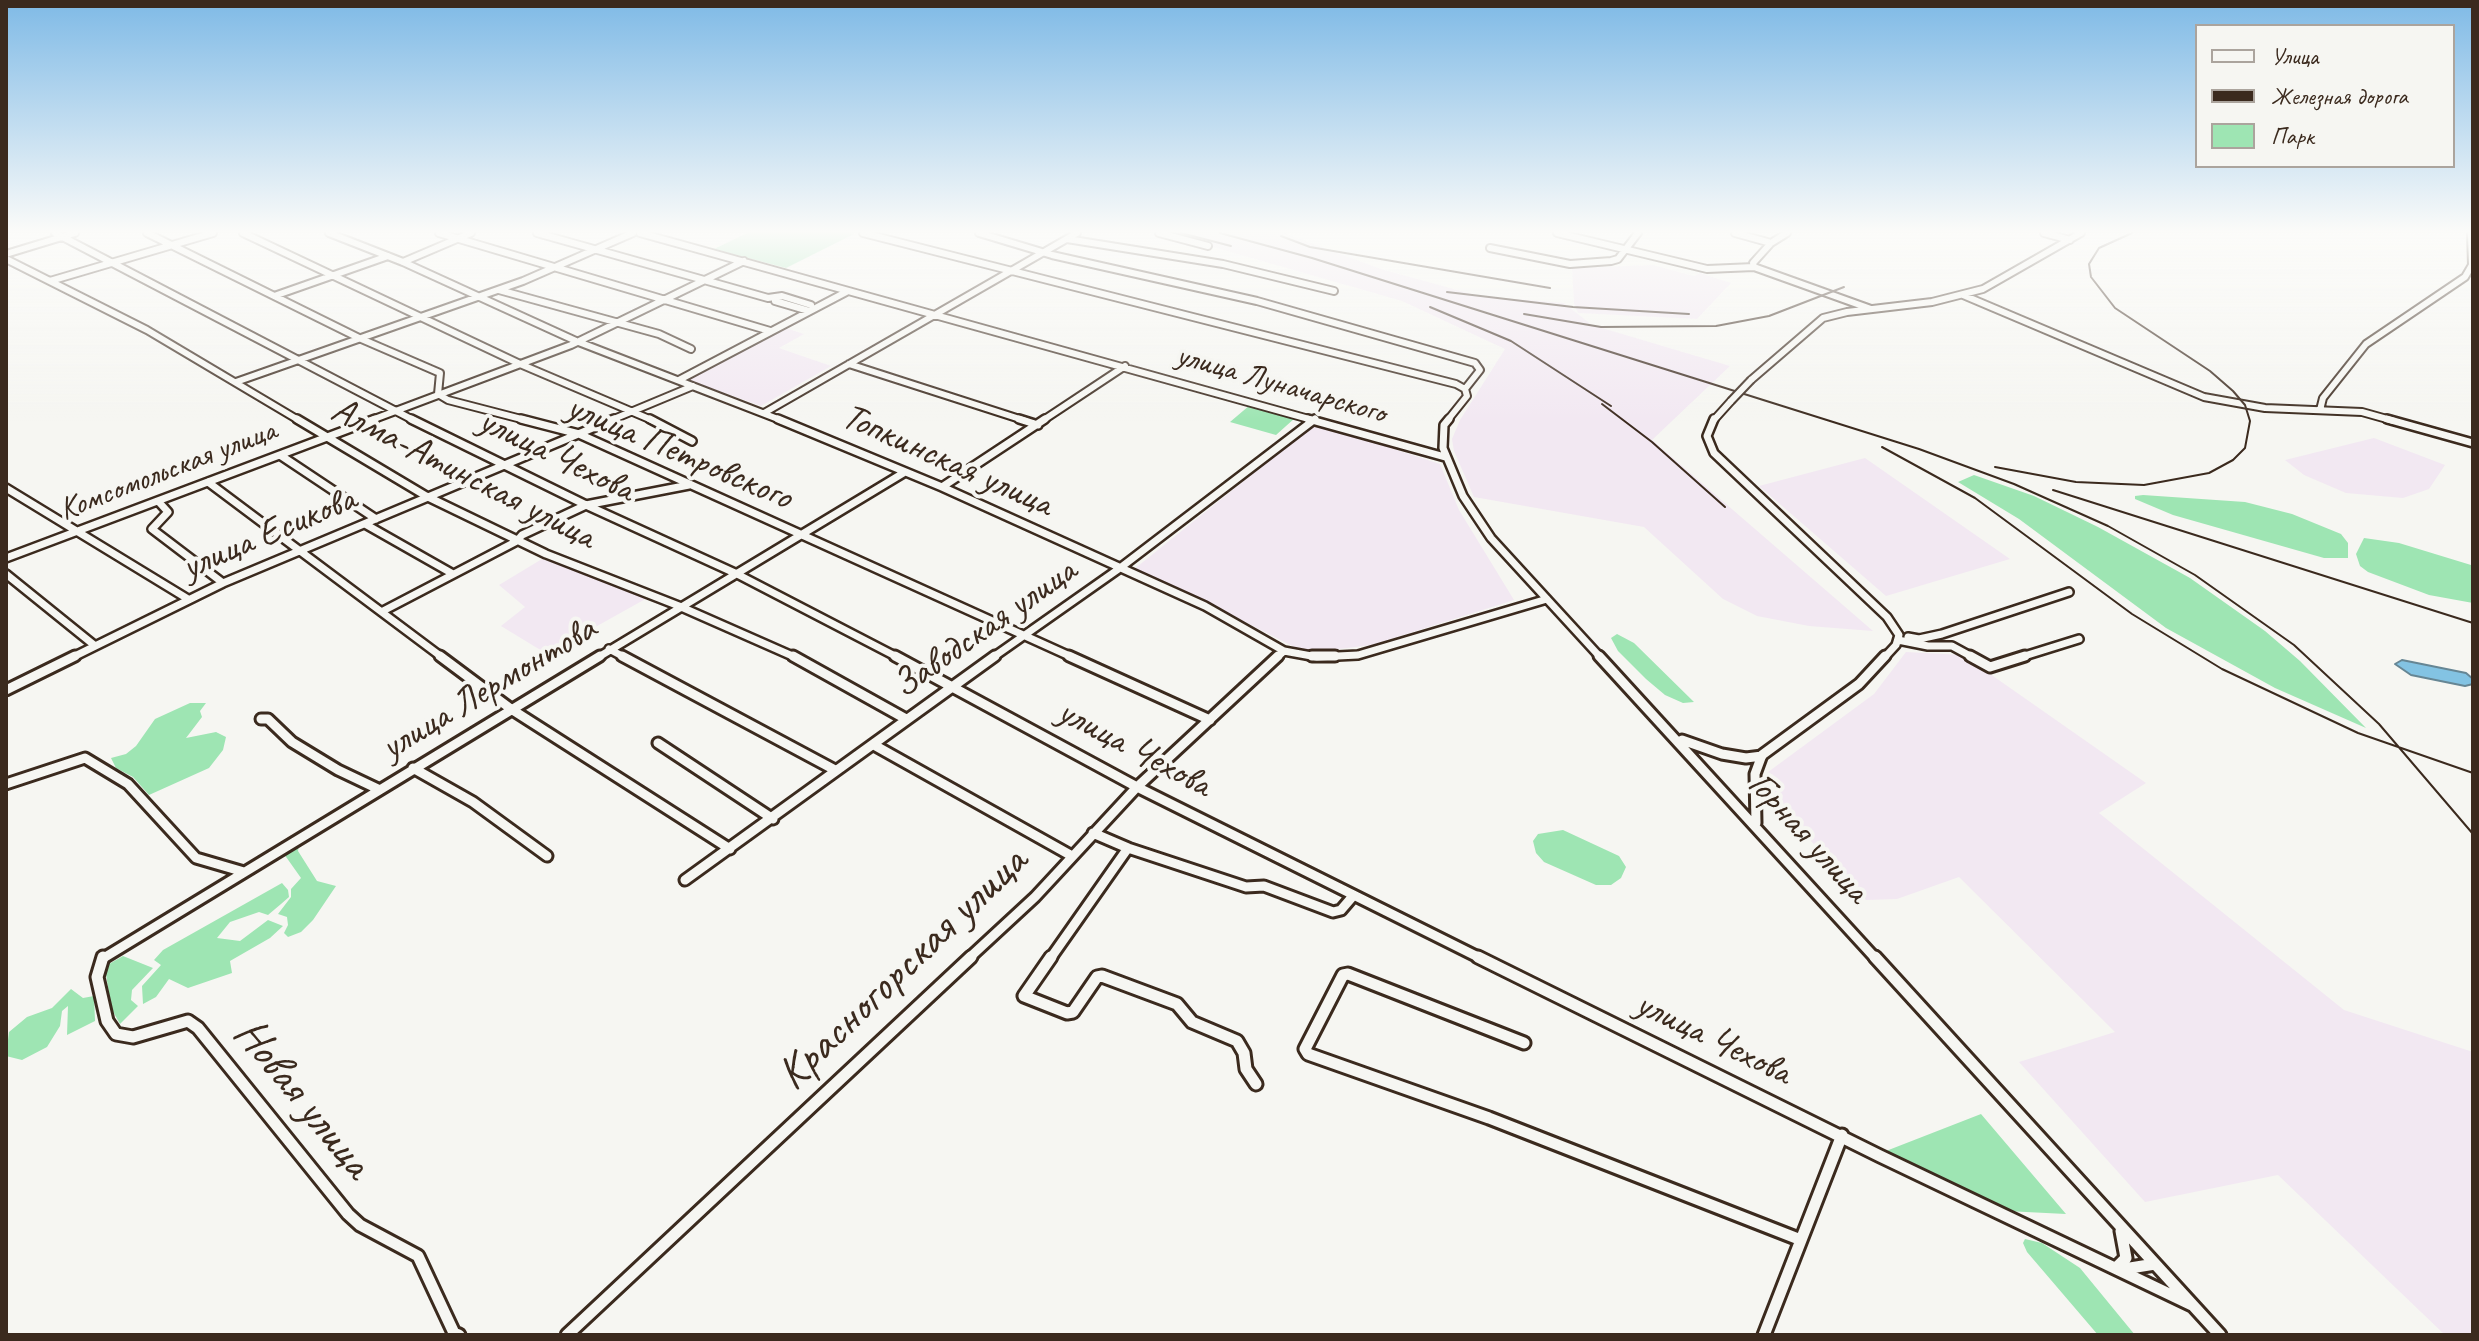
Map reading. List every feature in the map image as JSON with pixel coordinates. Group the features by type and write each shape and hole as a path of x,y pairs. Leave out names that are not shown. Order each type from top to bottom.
{"street":[{"name":"Алма-Атинская улица","path":"79,296 147,330 426,496 517,541 679,606 797,658 906,719"},
{"name":"улица Чехова","path":"176,296 393,410 586,505 737,574 955,687 1137,787 1353,896 2192,1305"},
{"path":"278,296 359,338 440,373 438,394"},
{"path":"379,296 520,364 633,410 692,441"},
{"name":"Топкинская улица","path":"473,296 576,341 764,413 942,487 1236,621 1284,651 1317,657 1358,655 1547,599"},
{"path":"236,382 480,296"},
{"path":"518,296 659,334 691,349"},
{"path":"648,296 770,331"},
{"name":"Комсомольская улица","path":"6,558 520,364 618,323 673,296"},
{"path":"760,296 782,296 810,308"},
{"path":"679,380 836,296"},
{"name":"улица Луначарского","path":"868,296 1445,457"},
{"path":"764,413 967,296"},
{"path":"1111,296 1456,384 1465,389 1467,396 1444,425 1445,457"},
{"path":"1234,296 1475,363 1480,370 1465,389"},
{"path":"1835,296 1862,304 1890,307"},
{"path":"1959,296 1823,318 1751,380 1715,417 1708,429 1708,442 1714,453 1887,617 1899,637 1928,646 1952,646 1990,667 2079,639"},
{"path":"1964,296 2175,387 2235,404 2375,415 2473,443"},
{"path":"2320,410 2323,398 2366,344 2438,296"},
{"path":"775,301 810,308"},
{"path":"1862,304 1871,309"},
{"path":"849,364 1038,425"},
{"path":"942,487 1125,366"},
{"name":"улица Есикова","path":"6,690 223,583 503,463 693,386"},
{"name":"улица Петровского","path":"438,394 459,404 579,434 1210,720"},
{"name":"Заводская улица","path":"685,880 1120,568 1315,419"},
{"path":"280,455 376,519"},
{"name":"Горная улица","path":"1445,457 1476,517 1547,599 1756,824 2220,1335"},
{"name":"улица Лермонтова","path":"103,956 905,472"},
{"path":"208,482 511,709 730,849"},
{"path":"383,611 517,541 522,535 586,505 662,493 690,485"},
{"path":"6,488 188,599"},
{"path":"158,501 168,512 152,529 223,583"},
{"path":"365,524 453,574"},
{"path":"6,574 94,645"},
{"path":"1899,637 1926,638 2069,592"},
{"path":"1677,738 1722,754 1746,758 1762,755 1859,684 1899,637"},
{"path":"609,649 835,770"},
{"name":"Красногорская улица","path":"567,1335 1035,897 1137,787 1284,651"},
{"path":"261,719 268,719 292,742 338,770 378,789"},
{"path":"658,743 773,819"},
{"path":"874,745 1072,856"},
{"path":"1756,824 1755,774 1762,755"},
{"path":"6,784 85,758 128,784 196,858 244,872"},
{"path":"413,768 473,802 547,856"},
{"path":"1093,833 1128,848 1246,887 1264,886 1333,912 1341,910 1353,896"},
{"path":"1128,848 1024,996 1067,1013 1073,1012 1097,977 1102,976 1177,1004 1192,1022 1237,1041 1244,1053 1246,1069 1256,1084"},
{"name":"Новая улица","path":"103,956 97,977 107,1021 116,1034 133,1037 188,1021 198,1028 348,1214 360,1225 418,1256 449,1323 459,1335"},
{"path":"1524,1043 1348,974 1343,975 1305,1049 1308,1054 1489,1118 1801,1240"},
{"path":"1764,1335 1842,1135"},
{"path":"2115,1220 2126,1248 2123,1264 2116,1268"},
{"path":"2116,1268 2135,1270 2155,1264"}],"shaded area":[{"path":"1383,296 1477,296 1564,303 1592,325 1730,366 1652,440 1873,631 1809,626 1757,616 1723,599 1644,527 1474,497 1452,439 1460,420 1505,349 1402,301"},
{"path":"1574,296 1719,296 1697,319 1578,313"},
{"path":"783,327 804,334 779,348 831,366 761,406 685,379"},
{"path":"1320,425 1440,464 1459,510 1514,600 1372,645 1306,653 1198,598 1133,570 1311,427"},
{"path":"2374,438 2445,465 2429,489 2403,498 2346,493 2304,475 2285,460"},
{"path":"1865,458 2010,559 1886,596 1759,486"},
{"path":"542,559 649,597 547,654 501,626 525,607 499,585"},
{"path":"1906,652 1963,655 2146,783 2099,813 2344,1010 2473,1052 2473,1335 2445,1335 2278,1175 2145,1202 2019,1062 2115,1032 1959,877 1897,899 1866,900 1767,794 1764,775 1874,694"}],"green space":[{"path":"1250,405 1295,418 1276,435 1230,422"},
{"path":"1974,475 2034,496 2190,578 2265,631 2300,661 2366,728 2275,688 2166,628 2019,519 1958,482"},
{"path":"2135,496 2245,502 2292,514 2341,534 2348,543 2348,558 2324,558 2173,515 2135,499"},
{"path":"2364,538 2399,543 2471,565 2473,603 2429,595 2368,572 2360,566 2356,554"},
{"path":"1617,634 1634,643 1694,702 1683,703 1665,695 1646,679 1618,651 1611,638"},
{"path":"190,703 206,703 200,711 202,717 186,738 216,732 226,737 223,750 209,768 149,795 133,777 116,768 111,758 126,754 136,746 155,719"},
{"path":"1563,830 1619,856 1626,867 1621,878 1611,885 1596,885 1544,862 1536,853 1533,841 1538,834"},
{"path":"299,845 298,851 317,881 336,886 313,920 301,932 288,937 284,933 288,925 287,917 278,914 291,897 291,889 301,878 284,854"},
{"path":"282,883 289,897 268,915 259,912 230,922 217,938 240,941 268,920 283,926 270,938 230,961 232,973 188,988 169,979 156,997 143,1004 142,986 161,965 154,960 163,950"},
{"path":"123,956 153,968 132,990 131,1000 138,1006 120,1024 111,1008 106,974 109,964"},
{"path":"71,989 83,998 94,996 95,1021 67,1035 68,1006 62,1011 60,1026 47,1047 22,1060 6,1056 9,1032 27,1017 52,1008"},
{"path":"1981,1114 2066,1214 2006,1211 1886,1151"},
{"path":"2025,1239 2042,1243 2080,1268 2135,1335 2098,1335 2027,1252 2023,1243"}],"water":[{"path":"2402,660 2466,673 2473,679 2473,684 2465,686 2411,675 2395,664"}],"railway":[{"path":"1431,296 1919,449 2014,484 2108,526 2195,575 2294,645 2379,724 2399,747"},
{"path":"1477,296 1573,307 1689,314"},
{"path":"1524,314 1601,327 1716,326 1769,316 1822,296"},
{"path":"1995,467 2076,482 2144,485 2209,473 2233,460 2245,448 2250,421 2245,405 2233,391 2210,371 2115,308 2105,296"},
{"path":"1430,307 1511,341 1611,406"},
{"path":"1602,404 1652,442 1725,507"},
{"path":"1882,447 1975,498 2132,614 2222,669 2358,733 2399,747"},
{"path":"2053,490 2473,623"},
{"path":"2399,747 2473,773"},
{"path":"2399,747 2473,834"}]}
